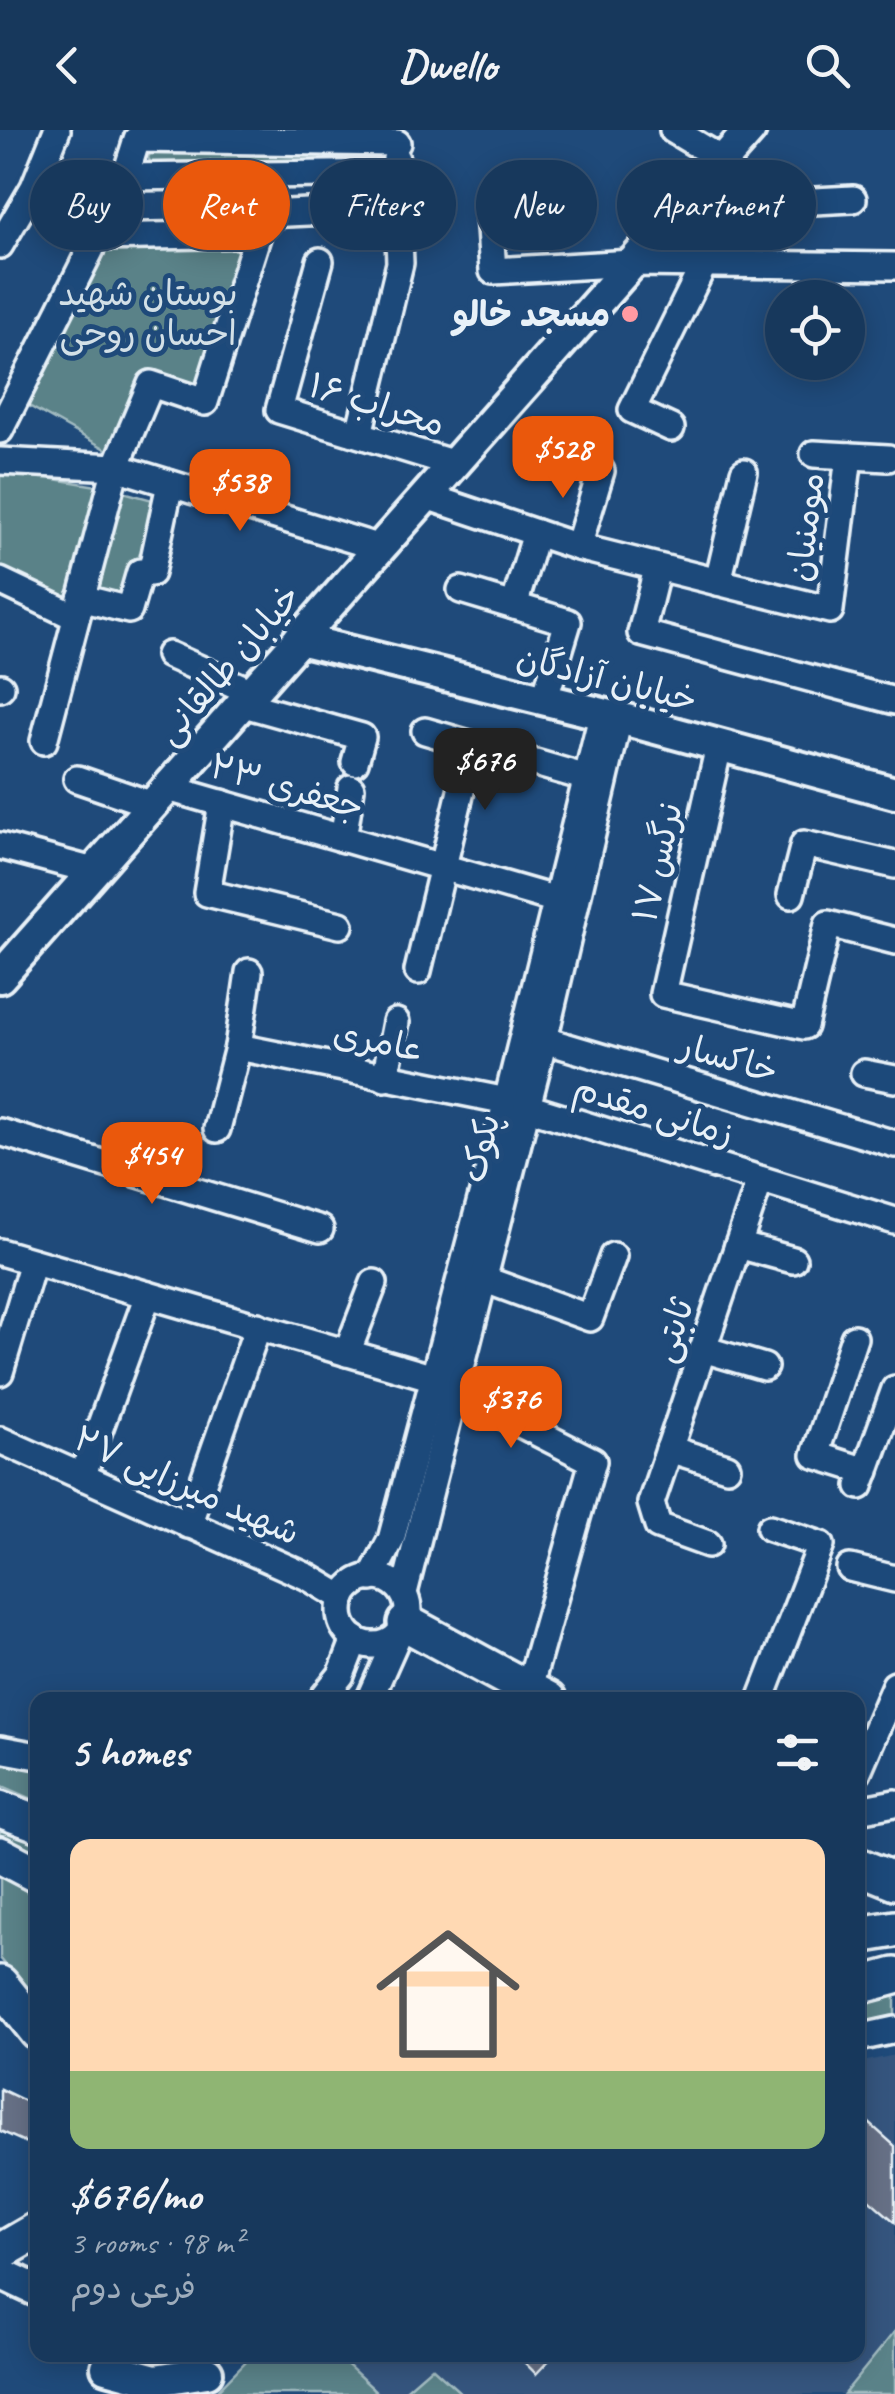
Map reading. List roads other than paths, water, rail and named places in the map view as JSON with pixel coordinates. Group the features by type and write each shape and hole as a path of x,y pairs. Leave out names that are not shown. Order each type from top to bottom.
{"highway":[{"path":"403,1617 535,1692"},
{"path":"0,1808 30,1821"},
{"path":"0,1855 30,1872"},
{"path":"865,1869 895,1881"},
{"path":"865,1934 895,1929"},
{"path":"865,1967 895,1963"},
{"path":"865,1984 895,1976"},
{"path":"0,1984 30,2022"}],"main road":[{"name":"خیابان طالقانی","path":"723,160 750,130"},
{"name":"خیابان طالقانی","path":"0,977 643,250"},
{"name":"خیابان آزادگان","path":"299,640 611,716 895,793"},
{"path":"0,2274 30,2287"},
{"path":"108,2380 154,2380 216,2364"}],"street":[{"path":"0,246 34,186 57,130"},
{"path":"672,130 723,160"},
{"path":"163,176 125,176 137,139 398,136"},
{"path":"816,201 852,199"},
{"path":"0,430 97,238 163,232"},
{"path":"44,741 116,467 151,384 205,402 254,250"},
{"path":"359,434 400,263 399,250"},
{"path":"492,250 494,271 632,263 895,266"},
{"name":"محراب ۱۶","path":"320,261 279,410 455,464"},
{"path":"671,428 632,410 704,264"},
{"path":"814,454 888,458"},
{"name":"مومنیان","path":"718,582 830,610 848,456"},
{"path":"0,461 116,467 380,548"},
{"path":"578,547 601,471"},
{"path":"426,496 578,547 718,582 744,472"},
{"path":"0,581 78,608 129,610 140,572 151,573 170,484"},
{"path":"514,606 536,532"},
{"path":"657,569 641,633 895,701"},
{"path":"461,590 568,622 544,701"},
{"path":"170,655 249,698 362,736 343,839"},
{"name":"پکوک","path":"372,1692 403,1617 444,1384 517,1104 557,900 587,778 611,716"},
{"name":"پکوک","path":"517,1104 544,1040 611,716"},
{"path":"424,731 587,778"},
{"path":"418,971 472,745"},
{"name":"نرگس ۱۷","path":"719,746 662,994 804,1026 828,924 895,940"},
{"name":"جعفری ۲۳","path":"77,779 222,804 557,900"},
{"path":"222,804 207,892 340,925"},
{"path":"791,895 804,844 895,865"},
{"path":"0,846 94,871"},
{"path":"217,1128 238,1047 248,972"},
{"path":"384,1078 396,1022"},
{"name":"خاکسار","path":"544,1040 895,1144"},
{"name":"عامری","path":"238,1047 517,1104"},
{"path":"864,1073 895,1079"},
{"name":"زمانی مقدم","path":"517,1104 895,1222"},
{"path":"0,1132 320,1230"},
{"name":"پکوک","path":"371,1578 391,1540 483,1279 500,1170"},
{"name":"ثابتی","path":"708,1544 658,1526 651,1503 760,1180"},
{"path":"738,1245 793,1260"},
{"path":"0,1252 348,1352 444,1384 592,1462 539,1692"},
{"path":"483,1279 590,1318 613,1256"},
{"path":"0,1372 33,1262"},
{"path":"348,1352 374,1283"},
{"path":"82,1477 148,1295"},
{"path":"188,1525 258,1326"},
{"path":"854,1338 815,1455 863,1479 895,1389"},
{"path":"703,1349 764,1367"},
{"name":"شهید میرزایی ۲۷","path":"0,1440 308,1577 342,1598"},
{"path":"669,1449 727,1467"},
{"path":"765,1692 821,1544 770,1528"},
{"path":"850,1568 895,1579"},
{"path":"371,1578 393,1582 403,1617 385,1643 355,1639 340,1614 342,1598 351,1586 371,1578"},
{"path":"328,1692 341,1675 355,1639"},
{"path":"865,1755 895,1686"},
{"path":"0,1749 30,1755"},
{"path":"865,1809 895,1803"},
{"path":"865,2036 895,2030"}],"place":[{"name":"مسجد خالو","path":"630,314"}],"park label":[{"name":"بوستان شهید احسان روحی","path":"148,313"}]}
